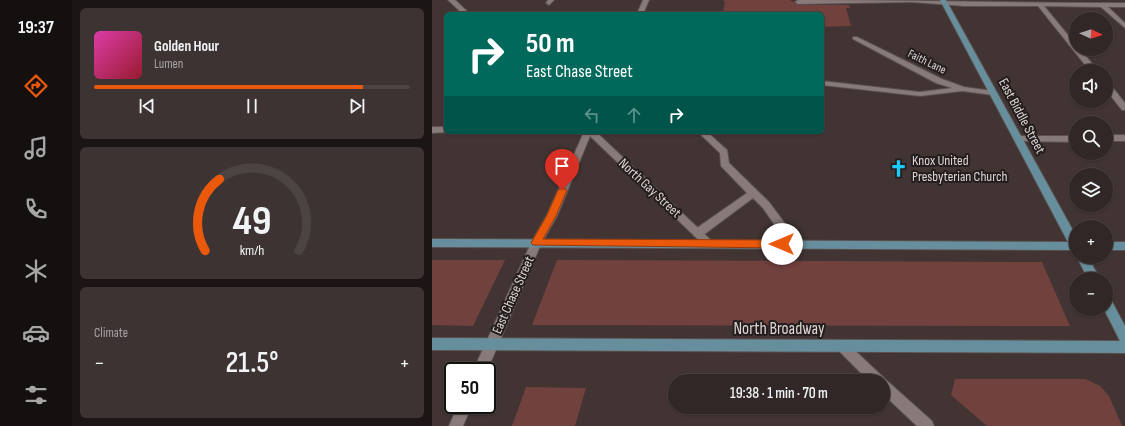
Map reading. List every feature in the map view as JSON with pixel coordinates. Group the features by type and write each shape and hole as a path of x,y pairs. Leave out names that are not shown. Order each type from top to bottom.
{"main road":[{"name":"East Biddle Street","path":"943,1 1069,233"},
{"path":"432,243 709,243 1069,246"},
{"path":"1113,246 1125,246"},
{"path":"1113,315 1125,338"},
{"name":"North Broadway","path":"432,344 1125,347"}],"street":[{"path":"451,0 465,12"},
{"path":"641,12 646,0"},
{"path":"798,2 912,0 943,1 964,4 1125,5"},
{"path":"1039,4 1088,64"},
{"path":"1103,5 1125,26"},
{"name":"Faith Lane","path":"855,38 939,81 963,89 993,92"},
{"path":"824,83 920,94 963,89"},
{"path":"1113,93 1125,108"},
{"path":"432,130 444,130"},
{"name":"East Chase Street","path":"484,362 536,243 552,216 588,134"},
{"name":"North Gay Street","path":"591,134 709,243"},
{"path":"704,134 724,152 724,164 766,205 794,244"},
{"path":"1113,138 1125,138"},
{"path":"1018,139 1069,139"},
{"path":"698,233 754,193"},
{"path":"842,346 872,374"},
{"path":"890,392 927,426"},
{"path":"456,426 462,414"}],"shaded area":[{"path":"723,0 790,0 799,5 849,5 850,8 846,8 851,26 824,27 824,12 724,12 723,11 725,2"},
{"path":"432,260 505,260 473,326 432,325"},
{"path":"557,260 1042,262 1070,326 532,325"},
{"path":"955,379 1086,379 1100,386 1109,396 1122,426 987,426 951,395"},
{"path":"526,387 586,388 575,426 512,426"}],"place":[{"name":"Knox United Presbyterian Church","path":"899,168"}],"route":[{"path":"562,190 552,216 536,243 782,244"}]}
